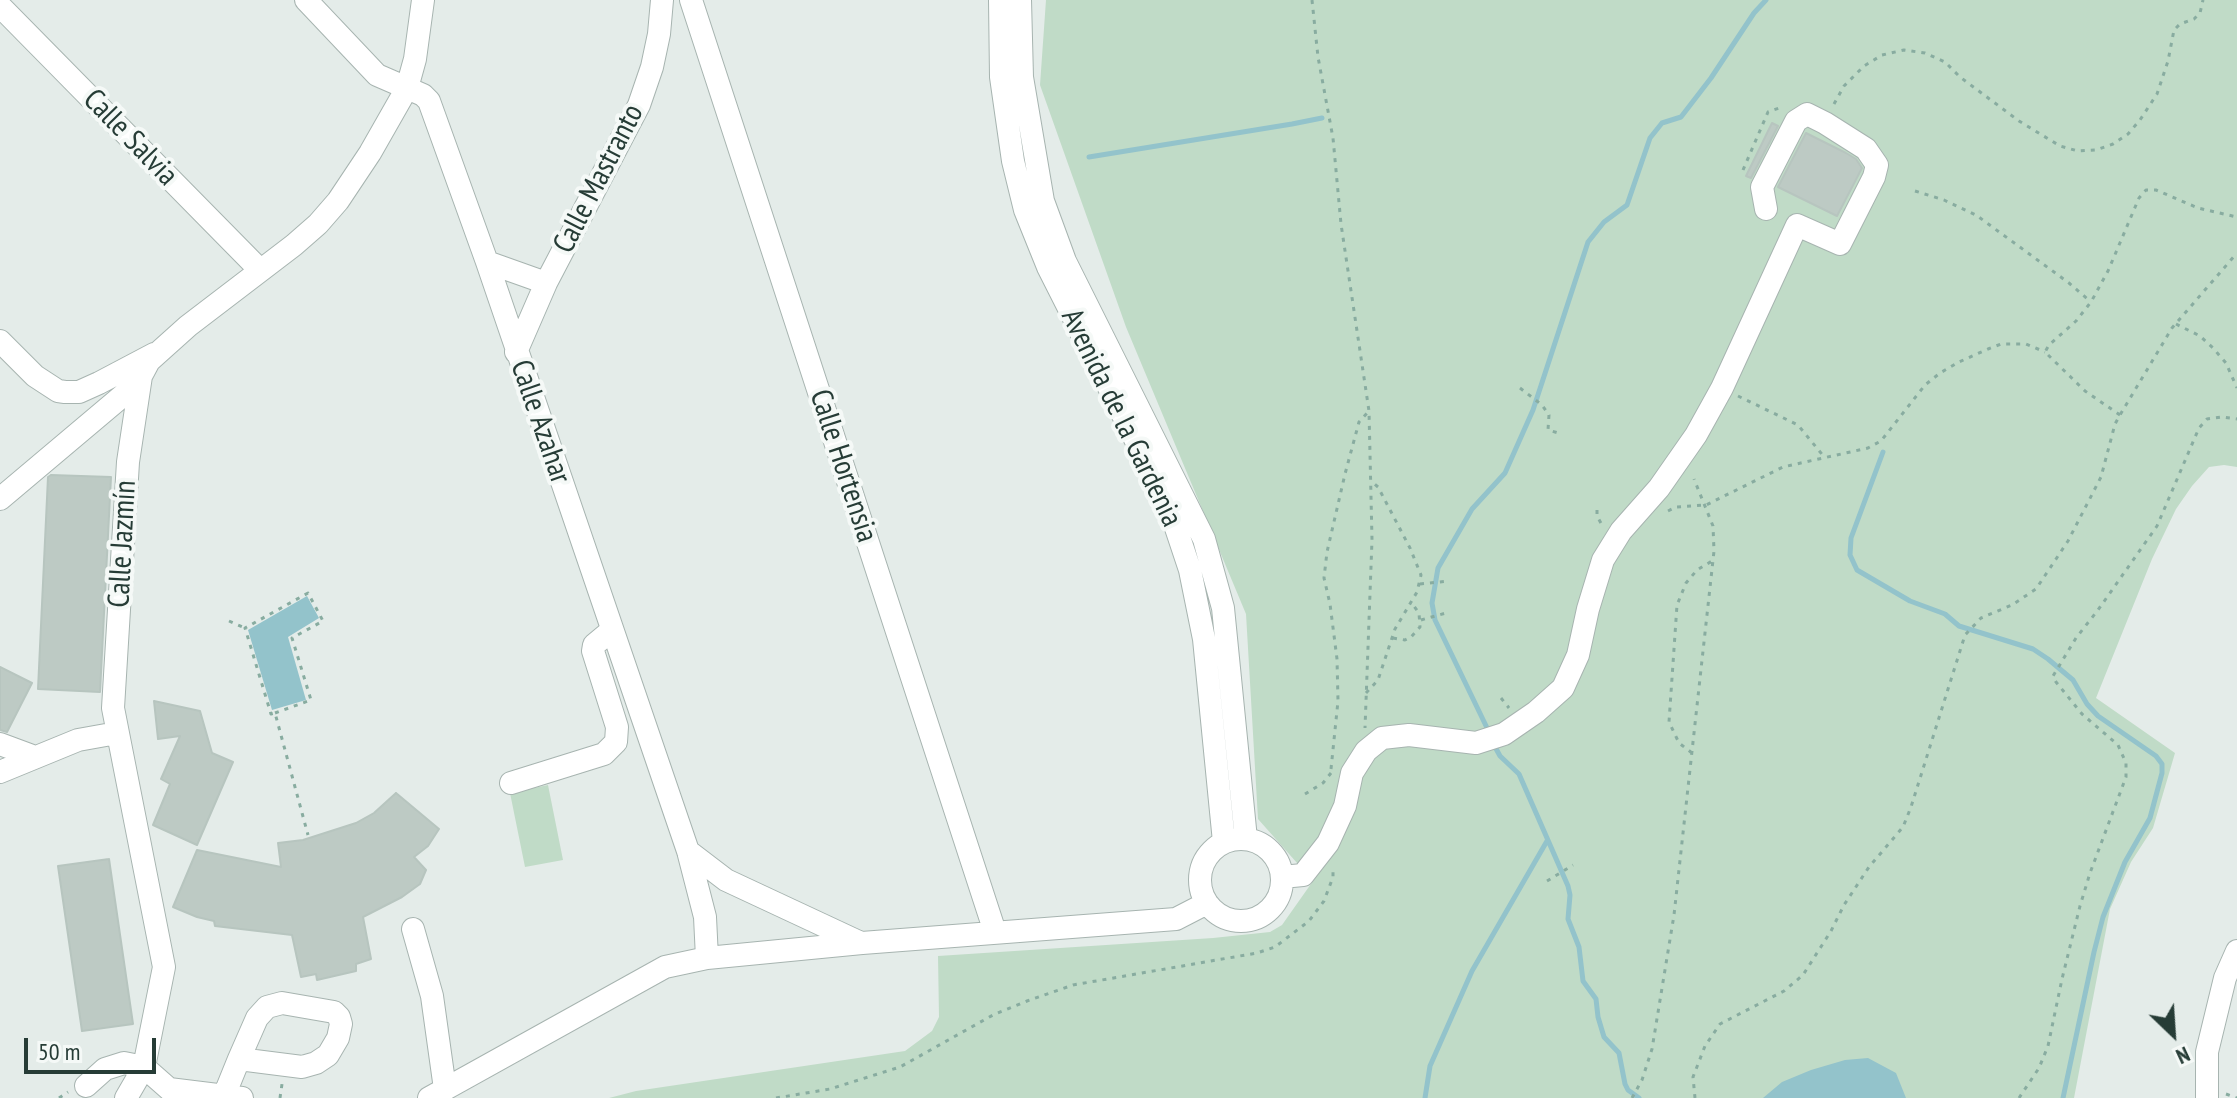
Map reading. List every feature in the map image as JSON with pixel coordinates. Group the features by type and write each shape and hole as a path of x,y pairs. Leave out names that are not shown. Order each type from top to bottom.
{"street":[{"name":"Calle Azahar","path":"306,0 377,75 423,95 429,101 688,851 705,917 707,958"},
{"path":"407,88 415,59 423,0"},
{"name":"Calle Mastranto","path":"516,352 546,283 639,105 652,67 662,0"},
{"name":"Calle Hortensia","path":"691,0 995,932"},
{"name":"Avenida de la Gardenia","path":"1000,0 1001,77 1013,161 1025,210 1048,267 1168,504 1190,570 1204,639 1235,841"},
{"name":"Avenida de la Gardenia","path":"1020,0 1022,77 1043,201 1065,261 1204,539 1223,608 1235,841"},
{"name":"Calle Salvia","path":"0,6 260,270"},
{"name":"Calle Jazmín","path":"126,1098 144,1067 164,967 113,708 128,462 140,381 147,365 162,349 307,235 338,201 407,88"},
{"path":"1282,877 1303,875 1328,843 1345,806 1352,773 1366,751 1382,738 1409,735 1476,743 1504,734 1563,688 1578,655 1603,560 1621,531 1659,488 1696,435 1722,388 1797,225 1840,244 1877,165 1866,149 1807,114 1796,121 1762,187 1766,209"},
{"path":"487,262 546,283"},
{"path":"0,341 50,387 72,393 110,378 162,349"},
{"path":"0,499 140,381"},
{"path":"511,783 604,754 616,742 617,727 593,651 594,645 612,630"},
{"path":"0,772 78,740 117,733"},
{"path":"3,748 35,757"},
{"path":"1235,841 1259,843 1271,851 1282,877 1281,890 1275,902 1254,919 1228,919 1216,913 1201,891 1202,865 1209,854 1235,841"},
{"path":"688,851 726,880 862,943"},
{"path":"413,929 432,996 437,1093 665,967 707,958 862,943 1176,919 1207,903"},
{"path":"2207,1098 2207,1052 2225,978 2236,954"},
{"path":"86,1086 105,1069 124,1063 144,1067 166,1093 233,1097 239,1059"}],"path":[{"path":"1312,0 1369,411 1372,540 1364,727 1372,746"},
{"path":"1825,123 1844,86 1864,66 1882,55 1904,50 1925,53 1945,62 2019,121 2060,146 2078,151 2096,150 2128,134 2140,120 2157,94 2174,30 2200,13 2203,0"},
{"path":"2045,352 2091,302 2108,271 2139,198 2146,190 2156,190 2198,208 2237,217"},
{"path":"1915,191 1976,215 2091,302"},
{"path":"1695,1098 1693,1077 1705,1046 1720,1024 1784,991 1803,975 1869,867 1903,827 1965,635 1981,618 2012,605 2036,589 2068,541 2101,477 2120,415 2176,324 2237,253"},
{"path":"2176,324 2200,336 2213,348 2226,363 2237,388"},
{"path":"1665,512 1676,507 1706,505 1783,467 1868,448 1881,441 1925,385 1940,373 2001,344 2026,344 2045,352 2085,391 2120,415"},
{"path":"1520,388 1542,405 1549,415 1548,430 1562,434"},
{"path":"1722,388 1798,425 1825,458"},
{"path":"1330,785 1338,701 1337,659 1324,578 1327,552 1359,422 1369,411"},
{"path":"2019,1098 2039,1068 2048,1046 2080,906 2126,777 2126,763 2118,745 2082,714 2053,676 2076,638 2157,526 2199,428 2207,419 2237,419"},
{"path":"1632,1098 1642,1080 1652,1049 1674,915 1712,561 1713,526 1694,479"},
{"path":"1366,693 1378,680 1392,637 1423,584 1410,548 1378,487 1371,481"},
{"path":"1692,753 1679,743 1669,722 1677,605 1686,583 1697,570 1712,561"},
{"path":"1423,584 1449,581"},
{"path":"229,621 245,628 271,714 311,700 292,638 323,621 308,593 245,628"},
{"path":"1411,602 1423,620"},
{"path":"1392,637 1398,640 1411,637 1423,620 1446,613"},
{"path":"275,713 308,835"},
{"path":"1305,794 1323,783 1331,773"},
{"path":"776,1098 830,1089 900,1067 993,1015 1073,985 1257,953 1275,947 1309,921 1324,901 1333,877 1328,843"},
{"path":"1547,881 1573,865"}],"green space":[{"path":"1046,0 2237,0 2237,467 2209,467 2176,509 2152,559 2096,698 2175,753 2153,828 2131,862 2110,909 2074,1098 609,1098 636,1091 905,1051 932,1031 939,1017 938,956 1270,932 1282,925 1313,881 1258,819 1246,614 1126,327 1040,85"},
{"path":"548,785 563,860 525,867 510,793"}],"water":[{"path":"307,596 319,618 288,637 306,700 272,710 248,630"},
{"path":"1868,1058 1896,1073 1906,1098 1763,1098 1782,1082 1811,1070 1845,1060"}],"building":[{"path":"1772,123 1778,126 1751,178 1746,176"},
{"path":"1806,133 1856,159 1862,168 1837,216 1778,187"},
{"path":"48,477 111,477 100,692 38,689"},
{"path":"0,667 32,683 7,732 0,730"},
{"path":"154,701 200,711 212,753 233,762 197,845 153,825 170,784 161,779 180,736 158,739"},
{"path":"396,793 439,829 428,846 414,857 426,870 420,884 363,917 371,959 356,964 356,971 317,980 316,974 301,977 292,935 215,926 214,921 173,907 197,850 281,867 278,843 303,840 356,823 374,813"},
{"path":"109,859 133,1024 82,1031 58,866"}],"waterway":[{"path":"1489,732 1435,620 1432,603 1438,568 1472,509 1505,473 1533,410 1588,242 1604,222 1627,205 1650,138 1662,123 1681,117 1766,0"},
{"path":"1089,157 1322,118"},
{"path":"1883,452 1851,538 1850,555 1857,570 1910,601 1945,614 1959,626 2033,649 2073,680 2098,716 2156,756 2162,764 2150,818 2125,862 2103,917 2063,1098"},
{"path":"1494,745 1500,756 1519,774 1568,886 1568,919 1579,947 1583,981 1596,999 1604,1037 1619,1053 1625,1084 1639,1098"},
{"path":"1425,1098 1430,1066 1472,971 1547,841"}]}
